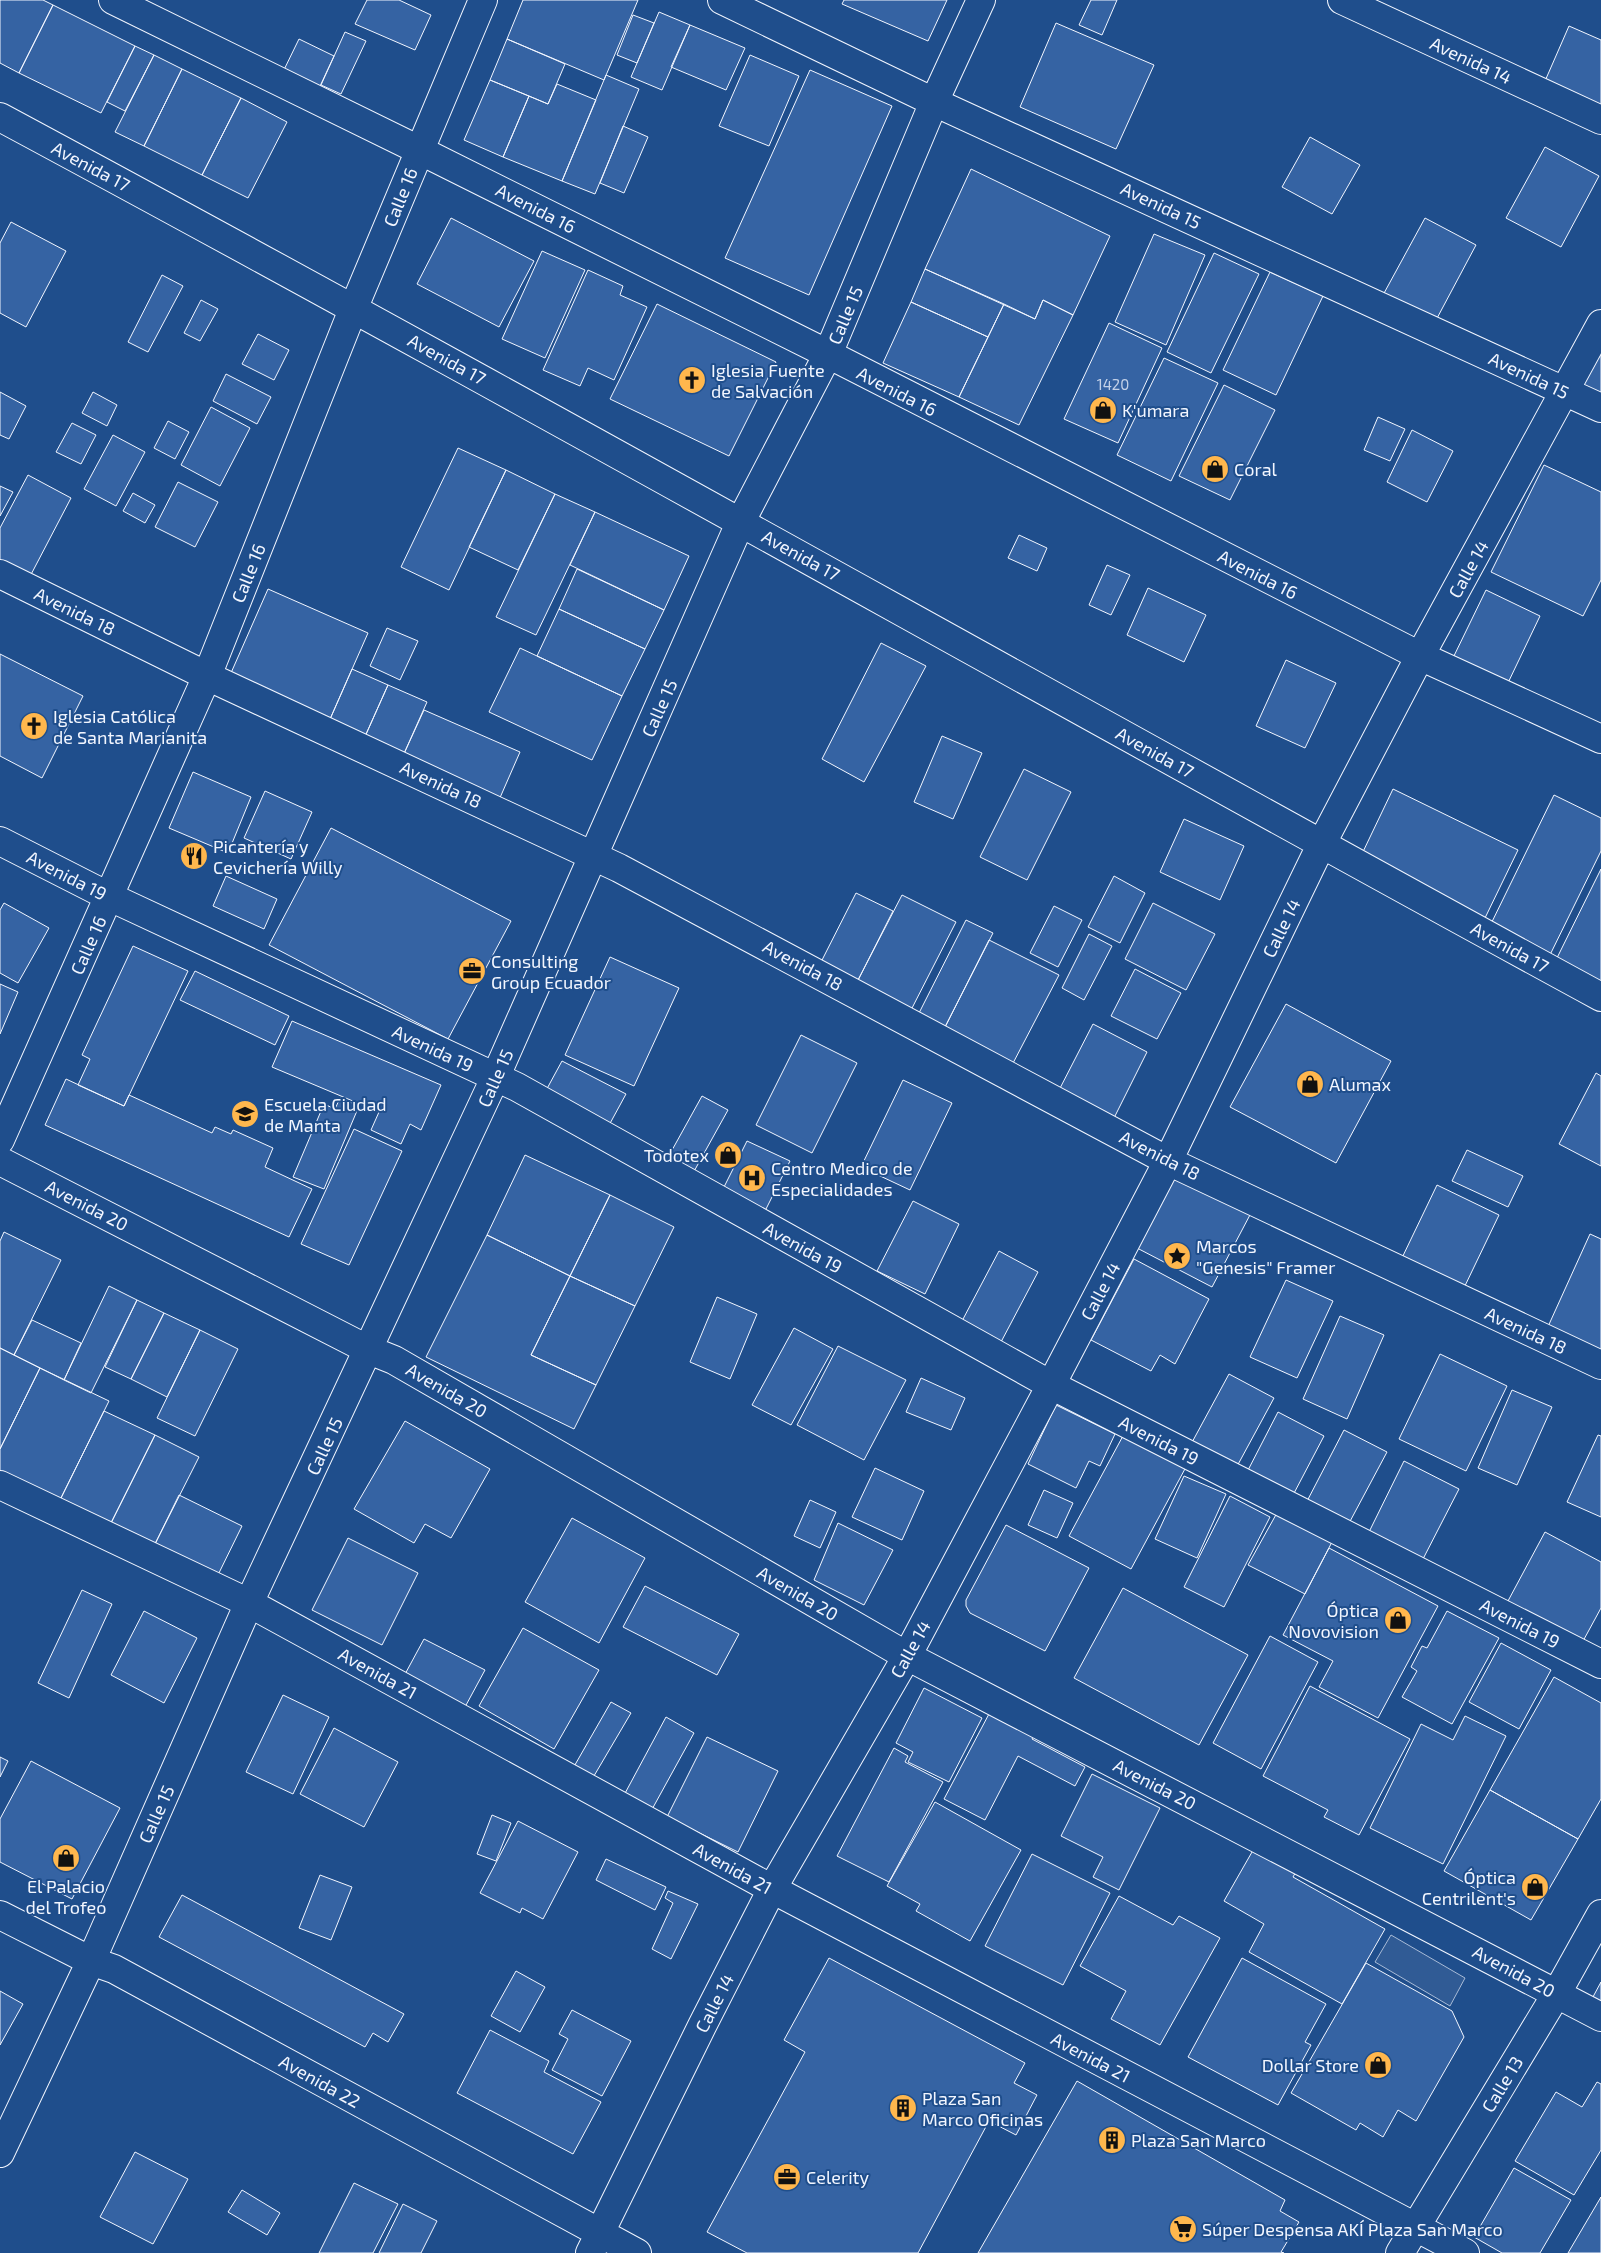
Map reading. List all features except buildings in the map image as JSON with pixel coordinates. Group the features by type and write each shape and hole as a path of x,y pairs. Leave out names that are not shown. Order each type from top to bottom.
{"street":[{"name":"Avenida 16","path":"113,0 828,354 1420,656 1601,739"},
{"name":"Calle 16","path":"0,1140 207,676 354,307 483,0"},
{"name":"Avenida 15","path":"722,0 934,102 1601,408"},
{"name":"Calle 15","path":"0,2153 92,1961 249,1603 495,1078 740,522 828,354 934,102 981,0"},
{"name":"Avenida 14","path":"1342,0 1601,120"},
{"name":"Avenida 17","path":"0,117 354,307 1321,845 1601,997"},
{"name":"Calle 14","path":"595,2243 772,1889 907,1656 1051,1385 1168,1161 1321,845 1420,656 1566,392 1601,324"},
{"name":"Avenida 18","path":"0,574 207,676 594,856 1168,1161 1601,1365"},
{"name":"Avenida 19","path":"0,840 110,897 517,1087 1051,1385 1601,1664"},
{"name":"Avenida 20","path":"0,1161 369,1350 394,1360 907,1656 1601,2017"},
{"name":"Avenida 21","path":"0,1485 249,1603 772,1889 1465,2253"},
{"name":"Calle 13","path":"1400,2253 1557,1993 1601,1914"},
{"name":"Avenida 22","path":"0,1915 92,1961 114,1969 595,2243 638,2253"}],"shaded area":[{"path":"1391,1935 1465,1978 1450,2006 1375,1962"}],"place":[{"name":"Iglesia Fuente de Salvación","path":"692,380"},
{"name":"K'umara","path":"1103,410"},
{"name":"Coral","path":"1215,469"},
{"name":"Iglesia Católica de Santa Marianita","path":"34,726"},
{"name":"Picantería y Cevichería Willy","path":"194,856"},
{"name":"Consulting Group Ecuador","path":"472,971"},
{"name":"Alumax","path":"1310,1084"},
{"name":"Escuela Ciudad de Manta","path":"245,1114"},
{"name":"Todotex","path":"728,1155"},
{"name":"Centro Medico de Especialidades","path":"752,1178"},
{"name":"Marcos \"Genesis\" Framer","path":"1177,1256"},
{"name":"Óptica Novovision","path":"1398,1620"},
{"name":"El Palacio del Trofeo","path":"66,1858"},
{"name":"Óptica Centrilent's","path":"1535,1887"},
{"name":"Dollar Store","path":"1378,2065"},
{"name":"Plaza San Marco Oficinas","path":"903,2108"},
{"name":"Plaza San Marco","path":"1112,2140"},
{"name":"Celerity","path":"787,2177"},
{"name":"Súper Despensa AKÍ Plaza San Marco","path":"1183,2229"}]}
